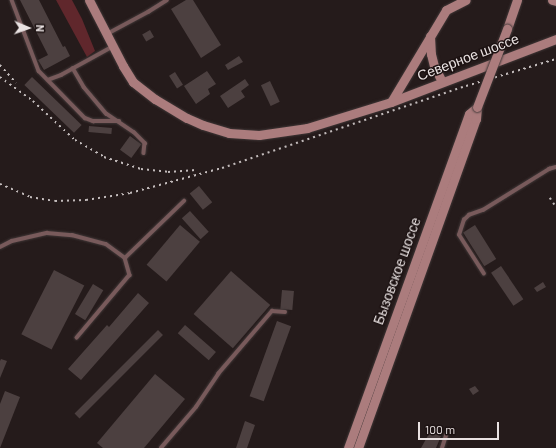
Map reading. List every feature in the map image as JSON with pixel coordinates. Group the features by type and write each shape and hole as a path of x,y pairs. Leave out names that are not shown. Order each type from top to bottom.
{"main road":[{"name":"Северное шоссе","path":"89,0 129,75 142,90 163,105 192,120 229,133 259,135 288,132 391,102 556,39"},
{"path":"391,102 446,10 466,0"},
{"name":"Бызовское шоссе","path":"358,448 476,119 477,107 517,0"},
{"path":"552,0 556,1"},
{"path":"430,36 434,66 442,82"},
{"name":"Бызовское шоссе","path":"348,448 469,114 477,107"}],"lane":[{"path":"12,0 39,71 85,118 93,120 119,121"},
{"path":"107,34 167,0"},
{"path":"48,80 113,46"},
{"path":"73,68 84,87 107,114 134,132 145,143 144,153"},
{"path":"484,274 459,235 464,220 469,215 483,210 549,169 556,167"},
{"path":"125,258 184,201"},
{"path":"0,246 12,241 47,233 72,235 106,244 125,258 130,274 77,338"},
{"path":"161,448 196,407 218,374 272,311 285,312"},
{"path":"442,448 446,436"}],"shaded area":[{"path":"56,0 72,0 82,19 95,51 87,57"}],"building":[{"path":"20,0 39,0 63,47 65,46 70,56 44,70 38,60 48,55"},
{"path":"186,0 193,0 221,45 201,58 171,9"},
{"path":"150,30 154,37 146,41 142,34"},
{"path":"239,56 243,62 228,70 225,65"},
{"path":"207,71 216,84 208,89 210,94 196,104 184,86"},
{"path":"175,72 183,85 177,88 169,76"},
{"path":"32,77 82,125 74,133 24,85"},
{"path":"245,79 249,85 241,91 245,97 228,108 220,96"},
{"path":"270,81 280,102 271,106 261,85"},
{"path":"89,126 112,128 111,134 88,132"},
{"path":"130,136 141,144 131,158 120,150"},
{"path":"199,186 212,202 203,210 190,194"},
{"path":"190,211 209,232 201,239 182,218"},
{"path":"180,225 200,242 166,282 147,265"},
{"path":"475,225 496,259 484,266 463,232"},
{"path":"501,266 523,299 513,306 491,273"},
{"path":"54,270 84,285 52,350 21,334"},
{"path":"231,271 270,305 233,348 194,314"},
{"path":"543,282 546,287 537,292 534,288"},
{"path":"93,284 103,290 85,320 75,314"},
{"path":"282,290 294,291 292,310 280,309"},
{"path":"138,293 149,303 81,380 68,369 107,325 109,327"},
{"path":"277,321 291,326 264,401 250,396"},
{"path":"185,325 216,352 209,360 178,333"},
{"path":"158,330 163,335 80,418 75,413"},
{"path":"1,359 7,361 0,378 0,361"},
{"path":"155,374 185,399 144,448 103,448 97,443"},
{"path":"475,386 479,391 473,395 469,389"},
{"path":"5,391 20,397 0,448 0,404"},
{"path":"245,421 255,425 247,448 236,448"},
{"path":"430,432 441,436 436,448 421,448"}],"railway":[{"path":"0,184 30,197 55,201 86,200 130,193 222,168 466,86 556,59"},
{"path":"0,65 16,83"},
{"path":"0,77 33,101 75,140 104,157 141,169 168,172 196,170"},
{"path":"550,198 556,207"}]}
